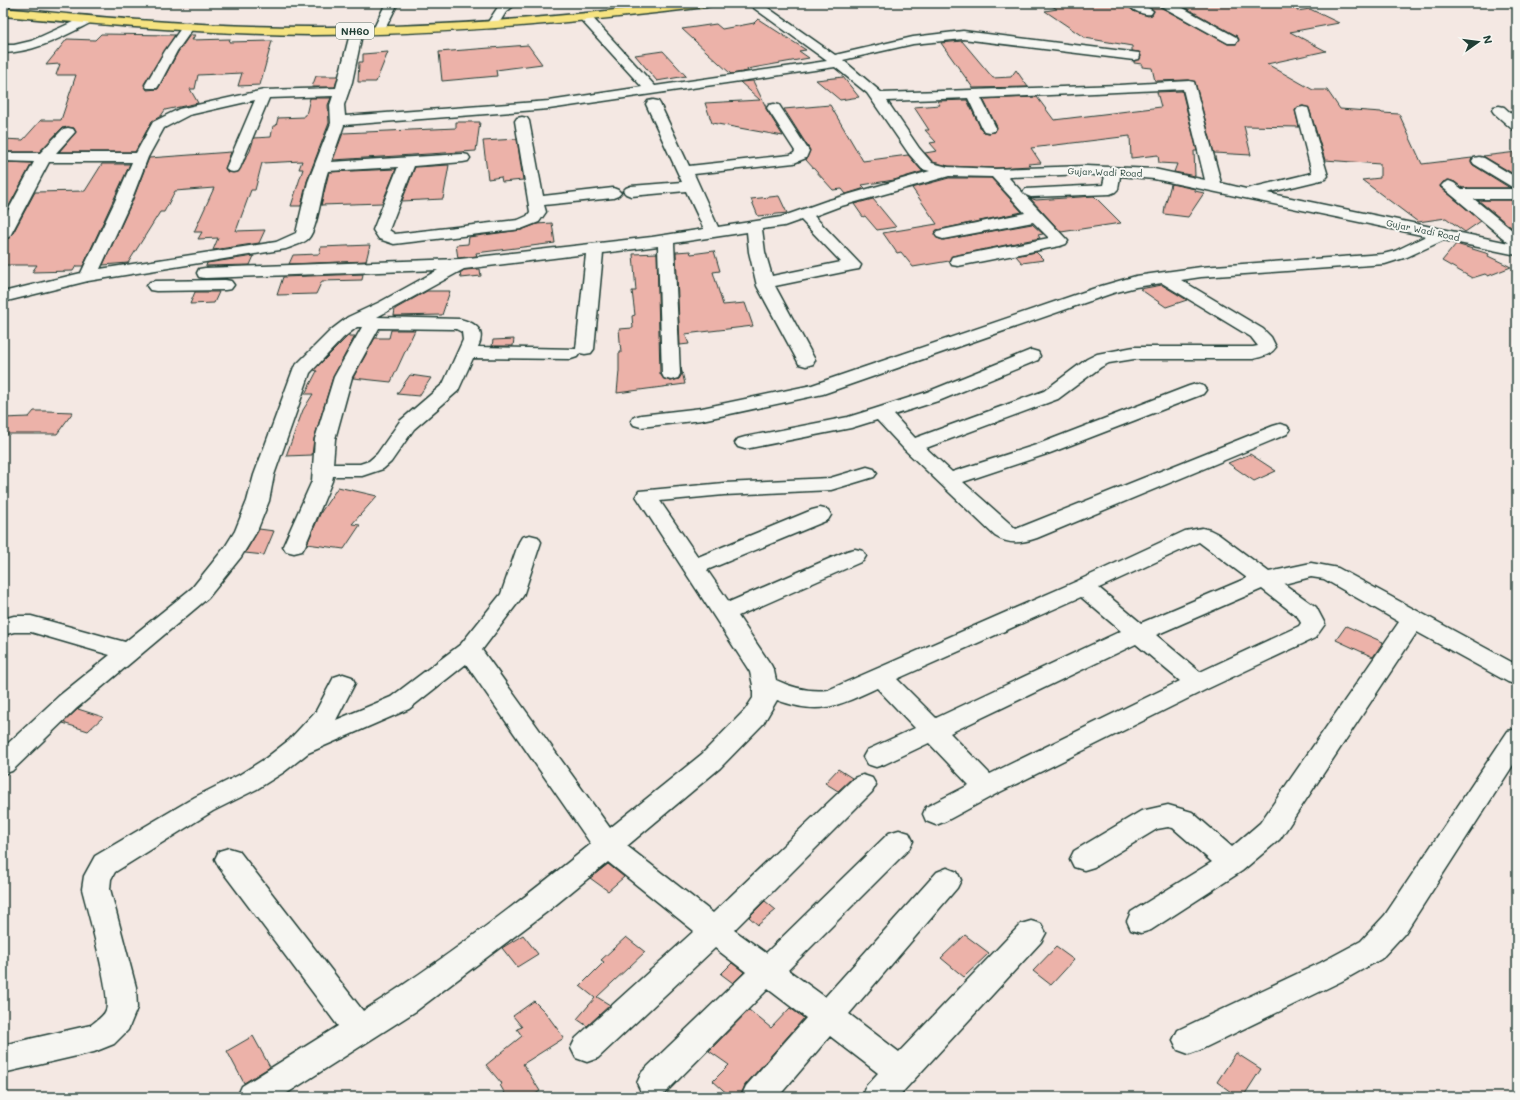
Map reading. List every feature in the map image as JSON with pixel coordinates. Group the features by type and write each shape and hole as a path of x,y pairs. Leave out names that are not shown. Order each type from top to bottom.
{"highway":[{"name":"NH60","path":"3,12 86,20 188,27 255,30 380,30 492,25 585,17 666,5 706,3"}],"street":[{"path":"380,30 392,3"},
{"path":"492,25 502,10 511,3"},
{"path":"1132,3 1147,11"},
{"path":"1164,3 1232,40"},
{"name":"Gujar Wadi Road","path":"762,5 836,61 878,97 914,151 927,166 948,171 996,173 1086,170 1154,174 1517,250"},
{"path":"585,17 653,98 684,171 713,232"},
{"path":"3,49 14,50 34,45 86,20"},
{"path":"152,85 171,51 188,27"},
{"path":"3,297 88,276 280,246 292,242 302,236 306,230 316,182 338,121 337,105 357,30"},
{"path":"338,121 653,98 836,61 913,40 938,36 963,35 1134,56"},
{"path":"878,97 1119,89 1189,85 1214,187"},
{"path":"88,276 123,201 141,157 158,125 184,112 264,94 341,92"},
{"path":"233,168 264,94"},
{"path":"973,94 989,128"},
{"path":"684,171 794,159 800,155 802,151 774,108"},
{"path":"1499,110 1515,122"},
{"path":"1244,194 1320,176 1303,111"},
{"path":"408,161 381,230 386,236 394,238 521,224 533,219 538,212 522,121"},
{"path":"3,234 44,157 68,132"},
{"path":"3,157 141,157"},
{"path":"322,167 463,158"},
{"path":"1479,161 1517,184"},
{"path":"205,273 460,264 595,250 784,221 832,204 948,171"},
{"path":"1031,192 1110,189 1113,172"},
{"path":"958,261 1060,241 996,173"},
{"path":"631,191 691,186"},
{"path":"1517,194 1454,190 1517,242"},
{"path":"536,201 613,193"},
{"path":"765,283 853,265 804,214"},
{"path":"942,234 1037,216"},
{"path":"754,226 757,252 765,283 778,310 806,360"},
{"path":"641,420 702,414 816,390 1121,285 1149,278 1165,278 1201,272 1386,259 1401,254 1443,234"},
{"path":"666,240 671,374"},
{"path":"467,352 578,351 595,250"},
{"path":"3,764 68,702 200,593 233,552 246,531 258,501 264,475 301,372 337,334 354,321 386,306 460,264"},
{"path":"912,446 1046,397 1062,388 1094,363 1104,358 1134,353 1253,353 1263,351 1267,347 1265,341 1256,333 1165,278"},
{"path":"156,286 433,280"},
{"path":"324,469 339,471 362,470 376,465 384,458 407,425 450,386 472,340 471,330 460,324 373,323 354,321"},
{"path":"294,546 322,481 325,439 343,377 373,323"},
{"path":"745,443 851,422 881,413 934,396 1032,356"},
{"path":"950,480 1043,449 1196,390"},
{"path":"881,413 912,446 1003,531 1016,537 1280,430"},
{"path":"253,1097 405,1001 538,903 711,761 754,717 765,699 765,685 762,671 725,613 646,496 724,489 831,484 867,473"},
{"path":"694,567 820,514"},
{"path":"765,685 796,698 818,701 832,698 1083,587 1193,536 1202,535 1210,539 1308,613 1313,624 1307,632 1198,683 987,787 936,814"},
{"path":"298,747 400,703 469,650 512,596 530,542"},
{"path":"725,613 855,556"},
{"path":"876,757 1138,633 1256,583 1311,570 1330,573 1517,676"},
{"path":"1083,587 1198,683"},
{"path":"1141,921 1232,863 1253,848 1270,831 1413,620"},
{"path":"3,627 14,624 31,624 130,652"},
{"path":"469,650 608,846 714,931 901,1072"},
{"path":"880,676 987,787"},
{"path":"3,1059 94,1038 110,1028 117,1020 122,1008 122,992 96,889 97,877 100,870 113,860 204,804 248,782 275,765 298,747 325,717 344,683"},
{"path":"1188,1040 1331,972 1371,950 1395,924 1517,738"},
{"path":"587,1048 714,931 863,785"},
{"path":"1084,859 1151,820 1168,816 1182,820 1232,863"},
{"path":"653,1083 899,840"},
{"path":"230,859 359,1030"},
{"path":"757,1097 947,880"},
{"path":"877,1097 1031,933"}],"building":[{"path":"1077,3 1125,3 1133,11 1148,16 1152,15 1154,11 1144,3 1158,3 1160,7 1228,44 1236,44 1239,39 1237,36 1177,3 1297,3 1297,11 1310,9 1339,23 1290,32 1326,51 1267,64 1313,90 1327,90 1340,109 1399,114 1422,164 1472,158 1471,162 1473,165 1510,188 1462,188 1455,182 1448,180 1443,182 1440,187 1481,221 1465,232 1446,218 1418,222 1362,180 1380,178 1380,164 1325,160 1309,108 1303,106 1298,107 1295,110 1299,127 1244,126 1251,155 1214,153 1195,82 1189,80 1155,81 1152,68 1142,67 1142,64 1134,63 1134,61 1140,59 1141,56 1139,52 1132,51 1132,46 1085,38 1045,11 1057,9 1052,6"},
{"path":"758,19 806,50 799,51 809,58 747,69 748,71 731,74 682,29 716,24 722,29 754,23"},
{"path":"101,34 175,35 144,84 147,90 158,89 178,52 190,35 195,35 192,40 230,39 229,42 272,41 260,85 238,86 242,73 198,75 195,89 190,89 198,103 165,110 161,116 152,121 135,152 59,152 76,132 74,128 68,127 62,128 39,152 3,152 3,139 23,140 41,120 61,120 76,75 56,75 60,64 46,65 67,39 95,40"},
{"path":"962,41 993,78 1011,77 1016,70 1028,87 973,88 941,43"},
{"path":"528,45 542,64 496,70 497,76 442,81 439,52"},
{"path":"663,51 686,76 657,81 635,55"},
{"path":"388,52 376,82 358,82 359,62 363,62 363,54"},
{"path":"316,76 338,76 335,87 312,87"},
{"path":"843,77 859,97 840,100 816,80"},
{"path":"753,81 766,109 783,136 712,123 705,103 760,100 740,82"},
{"path":"1182,91 1197,151 1194,151 1195,176 1174,172 1177,164 1159,163 1158,155 1131,158 1130,136 1031,148 1041,163 1028,164 1030,166 996,168 948,166 933,162 925,153 937,151 930,143 936,142 925,130 929,130 914,107 940,105 937,101 967,100 981,129 984,132 989,133 995,132 997,127 983,99 1037,97 1054,120 1161,107 1157,92"},
{"path":"310,98 331,98 328,105 329,123 307,181 301,206 291,206 303,169 299,169 302,161 262,163 255,190 251,190 236,231 265,230 259,243 213,250 218,238 198,239 202,232 194,232 214,188 175,191 164,212 160,212 128,263 103,265 132,202 149,158 231,152 225,169 228,172 238,172 250,151 254,138 271,137 273,126 276,126 278,118 304,117 304,115 306,115"},
{"path":"830,105 863,161 908,155 921,170 924,171 894,180 862,185 865,188 846,194 842,189 833,190 806,160 810,150 784,109"},
{"path":"456,122 480,122 476,151 333,160 343,133 456,128"},
{"path":"517,139 523,180 502,182 501,177 488,179 483,141"},
{"path":"1517,152 1517,176 1483,156"},
{"path":"3,162 32,163 3,217"},
{"path":"102,164 130,164 83,266 76,266 73,271 32,272 37,265 3,265 3,240 12,235 35,192 85,191"},
{"path":"449,165 443,199 402,201 415,167"},
{"path":"396,169 382,203 321,205 329,172"},
{"path":"949,178 991,178 1022,212 937,230 934,233 937,238 943,240 1032,224 1043,234 1038,235 1040,238 952,256 949,261 913,267 901,252 897,253 883,233 937,224 912,188"},
{"path":"1171,184 1195,189 1195,191 1204,193 1188,217 1164,214"},
{"path":"779,196 787,213 758,216 751,199"},
{"path":"1094,196 1121,223 1061,232 1030,198 1036,200"},
{"path":"873,199 896,227 877,230 865,216 863,217 854,204"},
{"path":"1478,200 1517,200 1517,232"},
{"path":"552,223 555,243 476,253 477,256 458,258 456,245 468,244 469,237 521,230 537,224"},
{"path":"1456,244 1489,254 1488,256 1511,267 1488,276 1485,274 1472,278 1442,261"},
{"path":"370,245 366,261 289,264 293,255 319,254 321,247"},
{"path":"690,251 691,254 714,251 720,271 713,272 723,305 745,303 753,326 685,334 689,344 680,345 676,252"},
{"path":"1036,252 1044,260 1022,263 1016,256"},
{"path":"657,253 660,374 664,379 671,381 679,379 682,374 681,368 685,384 617,393 619,353 621,353 619,329 633,328 632,316 635,315 632,291 636,291 633,254"},
{"path":"254,256 250,265 206,266 207,263"},
{"path":"480,269 481,276 461,278 460,273 464,270"},
{"path":"363,274 362,280 322,281 316,294 277,295 283,277"},
{"path":"1162,285 1187,300 1166,307 1140,289"},
{"path":"427,291 450,291 442,315 394,316 395,309"},
{"path":"195,292 219,292 214,303 190,304"},
{"path":"391,330 415,330 391,382 353,378 375,338 389,338"},
{"path":"348,336 355,336 333,377 314,439 312,455 286,456 303,410 313,394 305,394 317,371 314,370"},
{"path":"514,339 513,346 492,346 493,340"},
{"path":"410,375 431,378 419,396 397,394"},
{"path":"34,411 73,412 57,434 3,434 3,418 29,417"},
{"path":"1250,454 1276,471 1254,481 1228,463"},
{"path":"338,487 377,496 352,524 360,525 344,549 307,544 321,512"},
{"path":"259,529 274,531 264,555 245,553"},
{"path":"1346,626 1383,642 1373,657 1336,640"},
{"path":"78,709 103,717 88,731 63,723"},
{"path":"838,769 852,778 838,791 825,783"},
{"path":"608,864 624,877 608,891 590,878"},
{"path":"765,901 776,910 758,925 749,917"},
{"path":"523,935 538,954 517,967 502,948"},
{"path":"965,935 989,953 964,977 941,958"},
{"path":"626,937 645,952 597,997 610,1005 587,1026 577,1019 595,998 580,986 604,962 601,960"},
{"path":"1056,947 1074,960 1051,985 1033,971"},
{"path":"732,963 744,972 733,983 721,974"},
{"path":"534,1001 545,1012 564,1038 523,1064 540,1091 531,1097 507,1097 500,1085 502,1084 486,1065 522,1036 517,1029 522,1027 513,1016"},
{"path":"790,1008 804,1018 745,1085 740,1097 731,1097 713,1081 729,1065 709,1051 749,1010 771,1028"},
{"path":"253,1036 270,1067 244,1083 227,1051"},
{"path":"1236,1053 1261,1069 1243,1097 1238,1097 1217,1082"}]}
